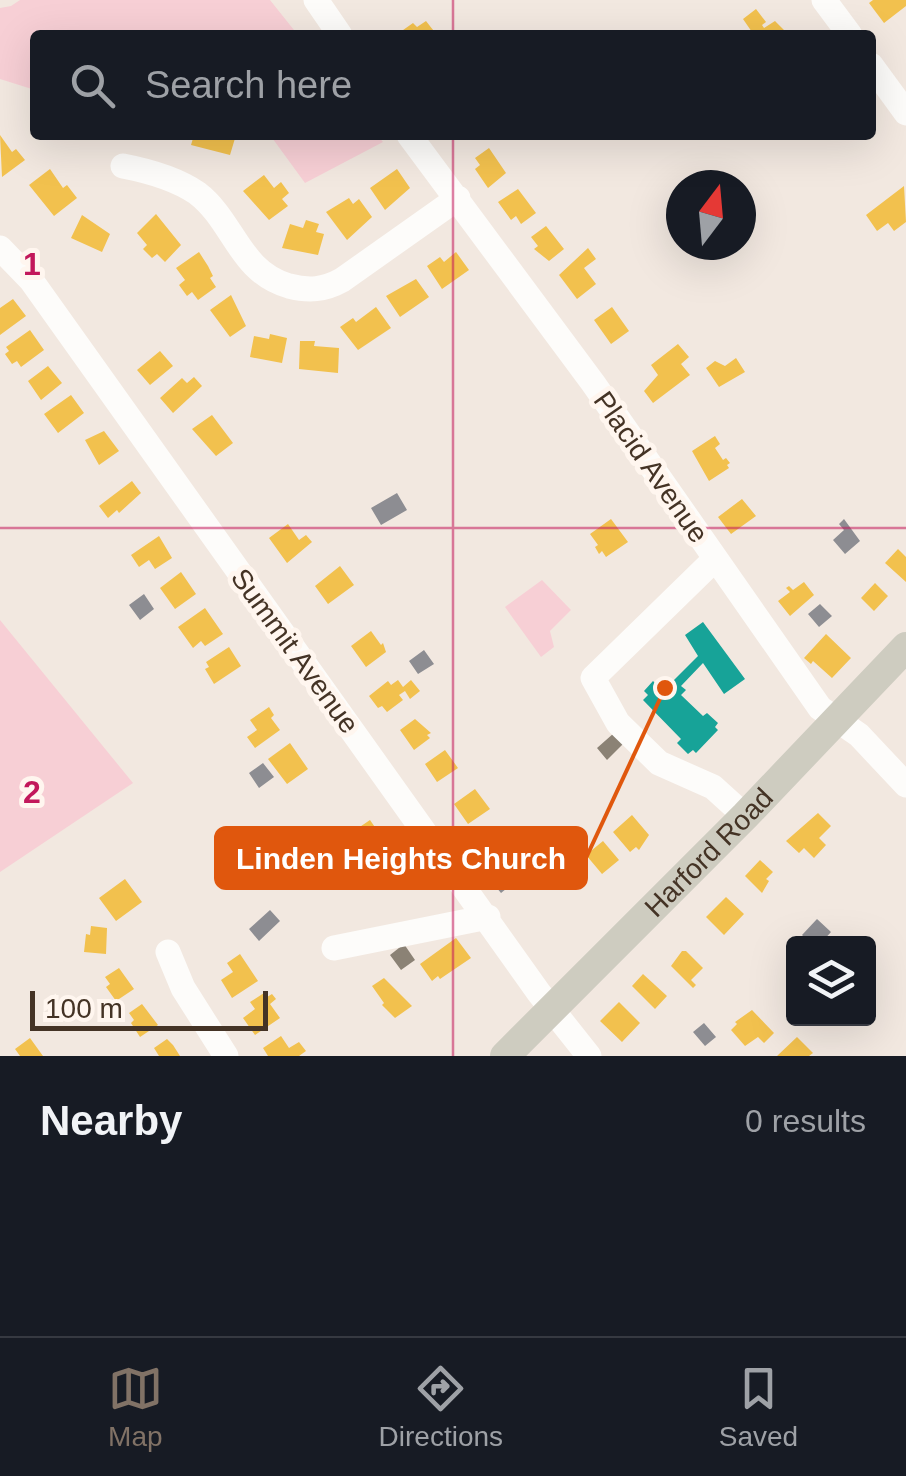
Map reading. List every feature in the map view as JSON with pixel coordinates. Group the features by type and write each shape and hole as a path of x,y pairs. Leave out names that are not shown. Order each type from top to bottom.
{"main road":[{"name":"Harford Road","path":"506,1056 906,647"}],"street":[{"path":"316,0 337,30"},
{"path":"824,0 846,30"},
{"path":"876,72 906,113"},
{"name":"Placid Avenue","path":"413,140 820,708 859,735 906,785"},
{"path":"123,166 148,170 196,192 259,271 270,280 304,289 329,287 342,280 458,198"},
{"name":"Summit Avenue","path":"0,248 31,280 552,1011 589,1056"},
{"path":"715,559 594,678 618,723 659,763 713,787 744,816"},
{"path":"334,948 488,917"},
{"path":"168,952 183,988 226,1056"}],"shaded area":[{"path":"20,0 270,0 294,30 30,30 30,88 0,79 0,8"},
{"path":"274,140 383,142 305,183"},
{"path":"542,580 571,610 550,631 554,647 541,657 505,607"},
{"path":"0,620 133,783 0,872"}],"building: Homes":[{"path":"906,0 906,6 884,23 869,3"},
{"path":"756,9 766,22 764,28 775,21 784,30 751,30 743,19"},
{"path":"426,21 433,30 403,30 413,23 417,27"},
{"path":"0,135 12,152 16,149 25,160 2,177"},
{"path":"192,140 234,140 230,155 191,145"},
{"path":"489,148 506,173 488,188 475,169 480,165 475,158"},
{"path":"50,169 63,188 67,185 77,198 54,216 29,185"},
{"path":"397,169 410,188 385,210 370,188"},
{"path":"264,175 274,188 281,182 289,193 282,199 288,206 269,220 243,191"},
{"path":"904,186 906,222 894,231 888,223 877,231 866,215"},
{"path":"518,189 536,213 521,224 516,216 511,220 498,202"},
{"path":"349,198 353,204 359,199 372,217 347,240 326,212"},
{"path":"156,214 181,245 165,262 157,254 152,258 143,249 147,245 137,233"},
{"path":"82,215 110,234 102,252 71,238"},
{"path":"306,220 319,224 316,232 324,234 318,255 282,248 290,224 303,228"},
{"path":"546,226 564,249 549,261 534,249 538,246 531,237"},
{"path":"588,248 596,259 584,268 596,284 577,299 559,275"},
{"path":"199,252 216,287 198,300 192,292 187,296 179,285 185,280 176,268"},
{"path":"456,252 469,270 442,289 427,266 440,257 444,262"},
{"path":"416,279 429,297 400,317 386,296"},
{"path":"231,295 246,326 230,337 210,310"},
{"path":"13,299 26,316 0,335 0,308"},
{"path":"376,307 391,328 358,350 340,327 353,318 356,322"},
{"path":"612,307 629,331 611,344 594,320"},
{"path":"30,330 44,350 21,367 17,361 12,364 5,354 9,351 6,347"},
{"path":"270,334 287,338 282,363 250,357 254,336 269,339"},
{"path":"300,341 339,348 338,373 299,369"},
{"path":"678,344 689,357 681,364 690,375 653,403 644,391 658,375 651,365"},
{"path":"160,351 173,366 150,385 137,370"},
{"path":"736,358 745,372 719,387 706,368 715,361 725,366"},
{"path":"48,366 62,383 41,400 28,381"},
{"path":"194,377 202,386 173,413 160,398 182,378 187,383"},
{"path":"71,395 84,413 58,433 44,414"},
{"path":"212,415 233,443 216,456 192,429"},
{"path":"104,431 119,451 99,465 85,440"},
{"path":"715,436 720,444 715,448 730,463 729,468 709,481 692,451"},
{"path":"132,481 141,493 108,518 99,506"},
{"path":"742,499 756,516 731,534 718,517"},
{"path":"611,519 628,542 606,557 602,551 599,554 590,534"},
{"path":"288,524 299,540 306,535 312,542 287,563 269,538"},
{"path":"159,536 172,558 155,569 149,560 139,567 131,555"},
{"path":"898,549 906,557 906,582 885,563"},
{"path":"340,566 354,585 328,604 315,586"},
{"path":"181,572 196,594 175,609 160,588"},
{"path":"804,582 814,595 790,616 778,601 790,592 786,588 793,590"},
{"path":"875,583 888,596 874,611 861,598"},
{"path":"205,608 223,634 205,646 201,641 193,648 178,627"},
{"path":"371,631 386,652 366,667 351,646"},
{"path":"826,634 851,658 832,678 804,658"},
{"path":"229,647 241,666 214,684 205,669 209,667 206,662"},
{"path":"398,680 403,687 411,680 420,691 410,699 405,691 399,695 403,700 387,712 382,706 378,708 369,696 388,681 391,685"},
{"path":"269,707 280,730 255,748 247,737 257,730 250,720"},
{"path":"415,719 431,733 414,750 400,730"},
{"path":"290,743 308,769 287,784 268,759"},
{"path":"445,750 458,768 437,782 425,764"},
{"path":"475,789 490,809 468,824 454,804"},
{"path":"818,813 831,826 819,838 826,845 814,858 804,848 799,853 786,841"},
{"path":"632,815 649,835 639,850 636,847 630,852 613,832"},
{"path":"370,820 381,836 368,845 371,849 367,852 364,849 356,854 353,850 348,854 339,841"},
{"path":"603,841 619,860 602,874 586,855"},
{"path":"760,860 773,872 762,893 745,876"},
{"path":"125,879 142,902 116,921 99,898"},
{"path":"726,897 744,914 724,935 706,917"},
{"path":"91,926 107,928 106,954 84,952"},
{"path":"456,938 471,958 432,981 420,964"},
{"path":"682,951 703,968 691,980 696,985 693,988 671,966"},
{"path":"240,954 258,981 232,998 221,980 233,972 227,963"},
{"path":"119,968 134,989 116,1001 106,987 110,984 105,977"},
{"path":"643,974 667,996 655,1009 632,986"},
{"path":"384,978 412,1006 395,1018 372,986"},
{"path":"264,993 276,999 270,1004 280,1018 255,1035 243,1018 255,1009 250,1002"},
{"path":"619,1002 640,1023 622,1042 600,1021"},
{"path":"142,1004 158,1025 140,1037 129,1013"},
{"path":"752,1010 774,1033 764,1043 758,1037 745,1046 731,1030 735,1022"},
{"path":"281,1036 289,1048 299,1042 306,1051 299,1056 268,1056 263,1048"},
{"path":"797,1037 813,1053 777,1056"},
{"path":"30,1038 43,1056 20,1056 15,1049"},
{"path":"167,1039 180,1056 159,1056 154,1048"}],"building: Public":[{"path":"703,622 745,679 724,694 703,663 681,686 686,690 681,695 703,716 707,713 718,723 718,730 696,753 693,750 688,754 677,743 681,739 643,700 648,695 644,691 653,681 657,685 663,679 669,685 698,656 685,635"}],"building: Industry":[{"path":"397,493 407,510 381,525 371,508"},
{"path":"844,519 860,541 845,554 833,540 844,530 839,524"},
{"path":"144,594 154,609 140,620 129,605"},
{"path":"820,604 832,616 819,627 808,614"},
{"path":"424,650 434,664 418,674 409,661"},
{"path":"263,763 274,777 259,788 249,773"},
{"path":"502,861 517,880 501,893 485,874"},
{"path":"270,910 280,921 259,941 249,929"},
{"path":"817,919 831,932 827,936 802,935"},
{"path":"704,1023 716,1037 705,1046 693,1032"}],"building: Other":[{"path":"614,733 624,743 607,760 597,748"},
{"path":"404,944 415,960 401,970 390,955"}],"place":[{"name":"Linden Heights Church","path":"665,688"}]}
